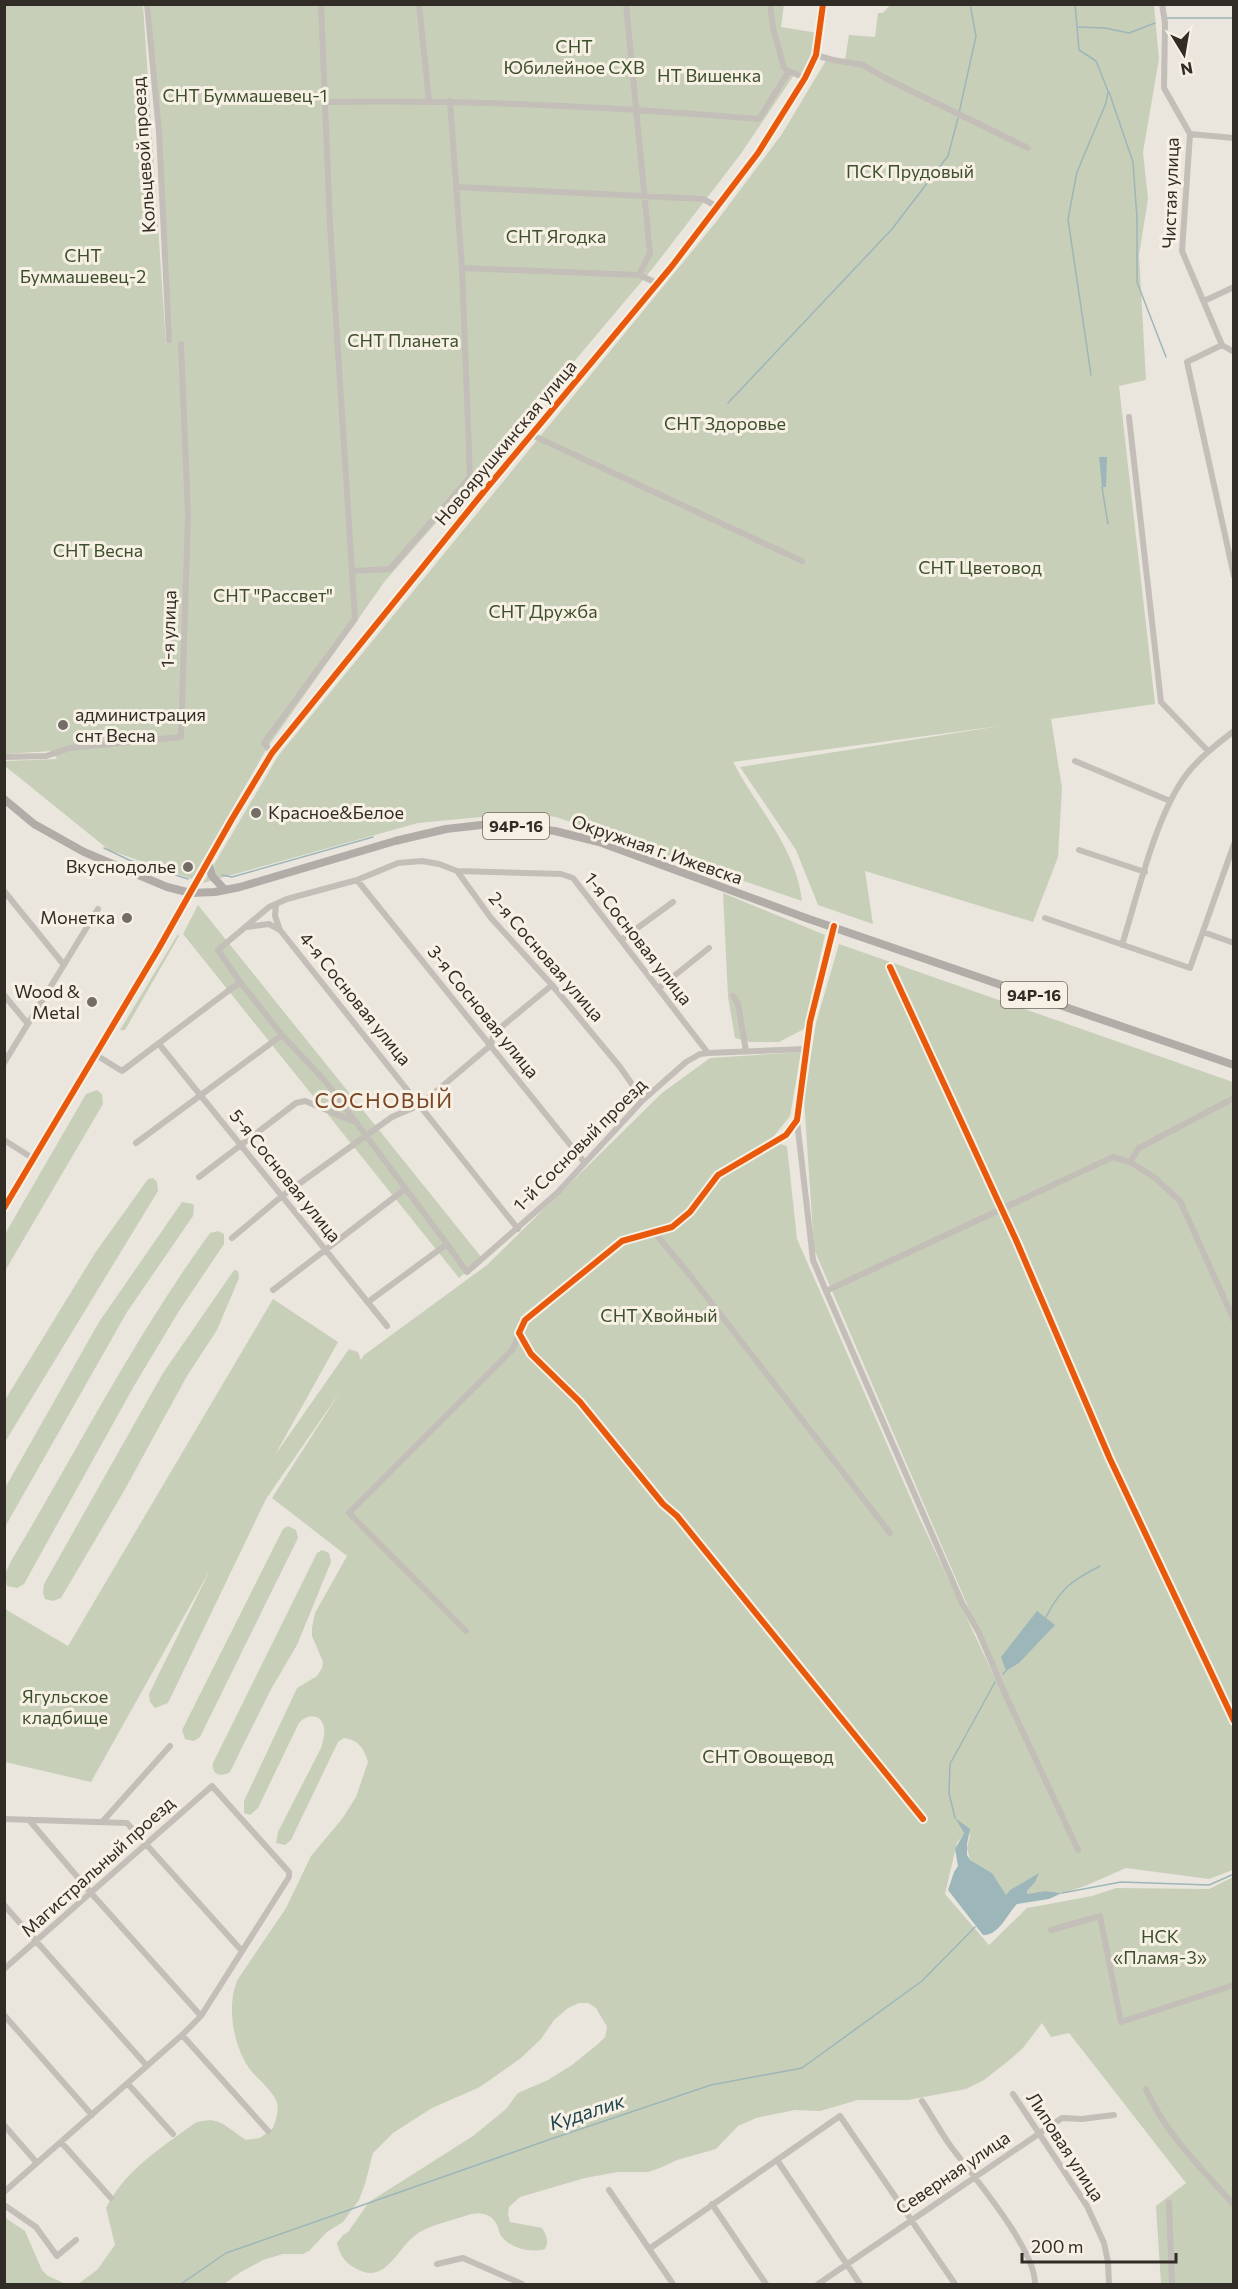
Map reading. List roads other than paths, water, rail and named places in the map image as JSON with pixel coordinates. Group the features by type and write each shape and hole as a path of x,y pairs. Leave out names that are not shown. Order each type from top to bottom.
{"main road":[{"name":"Окружная г. Ижевска","path":"4,799 34,824 84,852 167,887 191,893 225,890 395,841 446,829 509,825 555,831 599,842 834,927 1233,1065"},
{"path":"208,862 212,876 225,890"}],"street":[{"name":"Кольцевой проезд","path":"147,4 159,132 169,340"},
{"path":"272,753 264,743 355,619 330,225 321,4"},
{"path":"419,4 429,101"},
{"path":"626,4 650,253 639,275"},
{"path":"770,4 773,28 784,68 805,78"},
{"name":"Новоярушкинская улица","path":"4,1208 272,753 657,283 758,153 805,78 816,55 824,4"},
{"name":"Чистая улица","path":"1162,4 1165,23 1164,88 1190,134 1182,251 1222,345"},
{"path":"816,55 863,65 1028,148"},
{"path":"326,102 450,101 637,109 759,119 789,71"},
{"path":"352,571 390,569 470,477 462,268 450,101"},
{"path":"1190,134 1233,138"},
{"path":"456,187 703,198 718,207"},
{"path":"462,268 639,275 657,283"},
{"path":"1204,301 1233,287"},
{"name":"1-я улица","path":"4,757 46,756 70,748 181,737 188,516 181,344"},
{"path":"1233,352 1222,345 1187,362 1233,576"},
{"path":"1129,417 1161,702 1208,751"},
{"path":"532,435 802,561"},
{"path":"470,477 486,489"},
{"path":"1122,945 1170,801 1187,774 1208,751 1233,731"},
{"path":"1075,761 1170,801"},
{"path":"1045,918 1190,968 1230,861 1233,844"},
{"path":"1079,850 1145,872"},
{"path":"368,1302 447,1244 326,1082 282,1035 218,950 244,927 276,904 308,892 357,880 382,868 410,861 431,862 457,871"},
{"name":"1-я Сосновая улица","path":"457,871 567,875 578,883 708,1053"},
{"name":"2-я Сосновая улица","path":"457,871 491,918 552,985 620,1067 643,1100"},
{"name":"3-я Сосновая улица","path":"357,880 585,1163"},
{"path":"4,891 64,965"},
{"path":"621,940 673,902"},
{"path":"276,904 275,916 280,930"},
{"path":"4,1063 98,909"},
{"path":"244,927 269,924 280,930"},
{"path":"834,927 810,1022 797,1120 813,1260 962,1603 979,1633 1078,1850"},
{"name":"4-я Сосновая улица","path":"280,930 518,1229"},
{"path":"1203,932 1233,943"},
{"path":"658,988 709,948"},
{"path":"890,967 1001,1209 1110,1459 1233,1721"},
{"path":"96,1055 122,1071 240,982"},
{"path":"232,1238 282,1196 392,1117 420,1105 491,1045 494,1033 552,985"},
{"path":"4,995 28,1024"},
{"path":"733,996 738,1004 746,1051"},
{"path":"136,1143 282,1035"},
{"name":"5-я Сосновая улица","path":"159,1044 387,1326"},
{"path":"708,1053 806,1049"},
{"name":"1-й Сосновый проезд","path":"447,1244 467,1272 557,1193 643,1100 686,1062 700,1054 708,1053"},
{"path":"1130,1162 1139,1148 1233,1098"},
{"path":"199,1177 300,1102 305,1101 354,1121"},
{"path":"465,1631 349,1513 513,1349 525,1320 622,1241 672,1227 690,1212 718,1175 786,1135 797,1120"},
{"path":"4,1140 34,1159"},
{"path":"826,1291 1113,1157 1130,1162 1154,1177 1180,1201 1233,1320"},
{"path":"273,1290 405,1189"},
{"path":"655,1233 890,1533"},
{"path":"519,1333 531,1354 580,1402 663,1504 677,1516 923,1819"},
{"path":"103,1821 170,1746"},
{"name":"Магистральный проезд","path":"4,1969 212,1786 251,1827 290,1874 242,1951"},
{"path":"4,1819 127,1823 242,1951 201,2016 128,2084 4,2192"},
{"path":"29,1820 201,2016"},
{"path":"4,1905 147,2066"},
{"path":"1051,1930 1100,1916 1120,2022 1233,1984"},
{"path":"4,2015 92,2115"},
{"path":"182,2035 268,2131"},
{"path":"128,2084 173,2134"},
{"path":"1146,2089 1151,2102 1170,2129 1233,2205"},
{"name":"Липовая улица","path":"1013,2094 1087,2206 1108,2262 1109,2284"},
{"path":"922,2101 1030,2258 1035,2284"},
{"name":"Северная улица","path":"818,2284 1062,2118 1082,2119 1114,2115"},
{"path":"649,2249 840,2116 955,2284"},
{"path":"4,2126 37,2163"},
{"path":"61,2142 111,2198"},
{"path":"777,2160 860,2284"},
{"path":"609,2190 673,2284"},
{"path":"712,2204 766,2284"},
{"path":"1169,2204 1172,2284"},
{"path":"4,2205 36,2227 57,2256 76,2240"},
{"path":"437,2264 463,2258 512,2282 522,2284"}],"water":[{"path":"1099,457 1107,457 1106,487 1102,487"},
{"path":"1037,1611 1055,1625 1019,1663 1006,1671 1001,1657"},
{"path":"955,1818 970,1829 967,1855 970,1860 992,1873 1006,1895 1010,1890 1039,1873 1027,1891 1028,1894 1045,1891 1062,1893 1049,1899 1017,1904 994,1932 983,1935 948,1890 958,1866 955,1849 964,1833"}],"waterway":[{"path":"959,113 976,36 970,4"},
{"path":"1075,4 1079,50 1096,61 1108,91 1106,103 1077,172 1068,219 1091,375"},
{"path":"1167,18 1234,18"},
{"path":"1077,27 1105,28 1129,33 1155,23"},
{"path":"1109,92 1133,162 1137,219 1137,282 1166,357"},
{"path":"728,403 892,229 948,156 958,118"},
{"path":"1102,487 1108,524"},
{"path":"222,875 232,877 373,837"},
{"path":"104,848 129,860 188,879"},
{"path":"1046,1617 1068,1586 1100,1566"},
{"path":"1003,1674 1006,1671"},
{"path":"955,1818 949,1793 950,1764 995,1682"},
{"path":"1062,1893 1121,1882 1209,1885 1234,1874"},
{"name":"Кудалик","path":"181,2284 226,2253 551,2139 711,2085 802,2068 922,1981 975,1927"}],"place":[{"name":"администрация снт Весна","path":"63,725"},
{"name":"Красное&Белое","path":"256,813"},
{"name":"Вкуснодолье","path":"188,867"},
{"name":"Монетка","path":"127,918"},
{"name":"Wood & Metal","path":"92,1002"}],"district":[{"name":"СОСНОВЫЙ","path":"384,1101"}],"park label":[{"name":"СНТ Юбилейное СХВ","path":"574,57"},
{"name":"НТ Вишенка","path":"709,76"},
{"name":"СНТ Буммашевец-1","path":"245,96"},
{"name":"ПСК Прудовый","path":"910,172"},
{"name":"СНТ Ягодка","path":"556,237"},
{"name":"СНТ Буммашевец-2","path":"83,266"},
{"name":"СНТ Планета","path":"403,341"},
{"name":"СНТ Здоровье","path":"725,424"},
{"name":"СНТ Весна","path":"98,551"},
{"name":"СНТ Цветовод","path":"980,568"},
{"name":"СНТ \"Рассвет\"","path":"273,596"},
{"name":"СНТ Дружба","path":"543,612"},
{"name":"СНТ Хвойный","path":"659,1316"},
{"name":"Ягульское кладбище","path":"65,1707"},
{"name":"СНТ Овощевод","path":"768,1757"},
{"name":"НСК «Пламя-3»","path":"1160,1947"}]}
